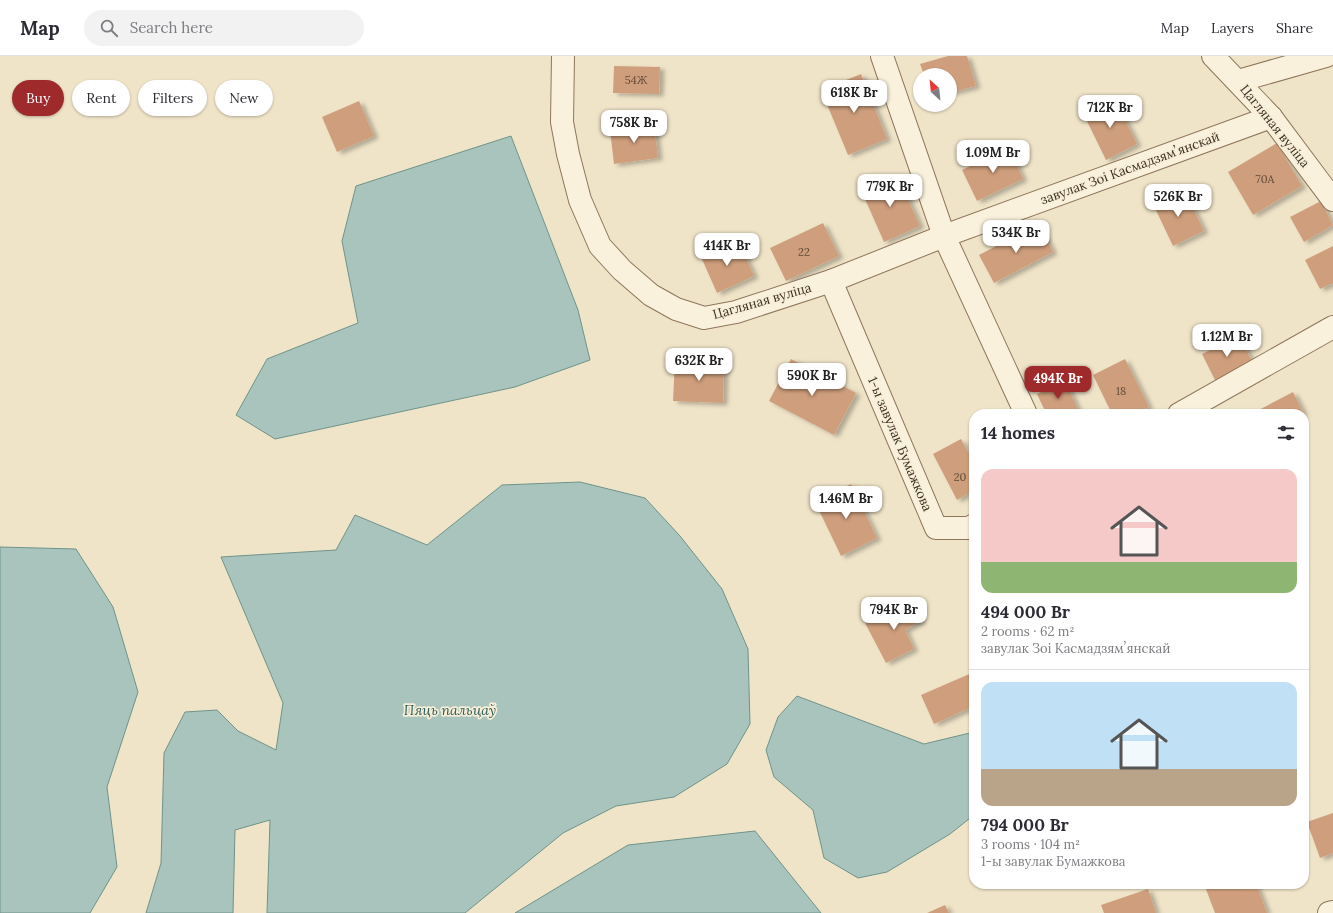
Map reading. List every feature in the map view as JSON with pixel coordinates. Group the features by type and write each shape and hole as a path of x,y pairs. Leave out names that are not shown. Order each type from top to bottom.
{"street":[{"name":"Цагляная вуліца","path":"563,56 562,122 568,154 580,200 600,246 628,275 651,295 676,309 704,318 736,312 831,281 944,236"},
{"path":"882,56 944,236 1024,409"},
{"name":"Цагляная вуліца","path":"1213,56 1271,117 1333,200"},
{"path":"1238,81 1326,56"},
{"name":"завулак Зоі Касмадзямʼянскай","path":"944,236 1271,117"},
{"name":"1-ы завулак Бумажкова","path":"831,281 936,528 969,528"},
{"path":"1188,409 1333,327"},
{"path":"1329,913 1333,912"}],"water":[{"path":"511,136 578,310 590,360 515,387 275,439 236,415 267,359 358,323 342,241 356,186"},
{"name":"Пяць пальцаў","path":"580,482 645,498 680,536 722,589 748,649 750,724 727,764 674,797 616,806 563,833 465,913 267,913 270,820 235,830 233,913 146,913 161,863 164,753 185,712 217,710 238,731 276,750 283,703 221,557 336,550 355,515 427,545 502,485"},
{"path":"0,547 76,549 113,607 138,692 107,787 117,867 90,913 0,913"},
{"path":"797,696 924,744 969,733 969,819 950,834 887,872 858,878 824,858 813,810 774,777 766,750 778,717"},
{"path":"755,831 821,913 515,913 628,845"}],"building":[{"path":"948,56 967,56 976,86 957,91 957,68 921,68 920,64"},
{"path":"614,66 660,67 659,94 613,93"},
{"path":"861,74 887,139 848,155 821,90"},
{"path":"1114,98 1137,144 1106,160 1083,113"},
{"path":"359,101 374,136 337,152 322,117"},
{"path":"654,124 658,158 614,164 610,130"},
{"path":"1277,143 1302,186 1253,215 1228,172"},
{"path":"1009,148 1023,179 977,201 962,170"},
{"path":"897,175 920,226 884,242 861,190"},
{"path":"1184,189 1204,231 1173,246 1153,204"},
{"path":"1321,201 1333,225 1304,242 1290,217"},
{"path":"823,223 839,256 786,281 770,248"},
{"path":"1039,224 1053,252 994,283 979,255"},
{"path":"738,241 754,276 717,293 701,257"},
{"path":"1333,246 1333,283 1320,289 1305,260"},
{"path":"1240,336 1252,362 1215,380 1202,354"},
{"path":"791,359 856,393 834,435 769,401"},
{"path":"1125,359 1149,407 1145,409 1110,409 1093,375"},
{"path":"675,360 724,362 723,403 673,401"},
{"path":"1065,381 1078,409 1044,409 1037,394"},
{"path":"1293,392 1302,409 1261,409"},
{"path":"961,439 969,454 969,493 957,500 933,454"},
{"path":"851,484 877,538 841,556 815,502"},
{"path":"910,600 921,621 905,630 914,649 886,663 865,623"},
{"path":"969,674 969,708 934,724 921,695"},
{"path":"1333,813 1333,853 1320,858 1309,828 1309,821"},
{"path":"1148,889 1156,913 1104,913 1101,905"},
{"path":"1206,889 1258,889 1267,913 1215,913"},
{"path":"945,905 949,913 927,913"}]}
